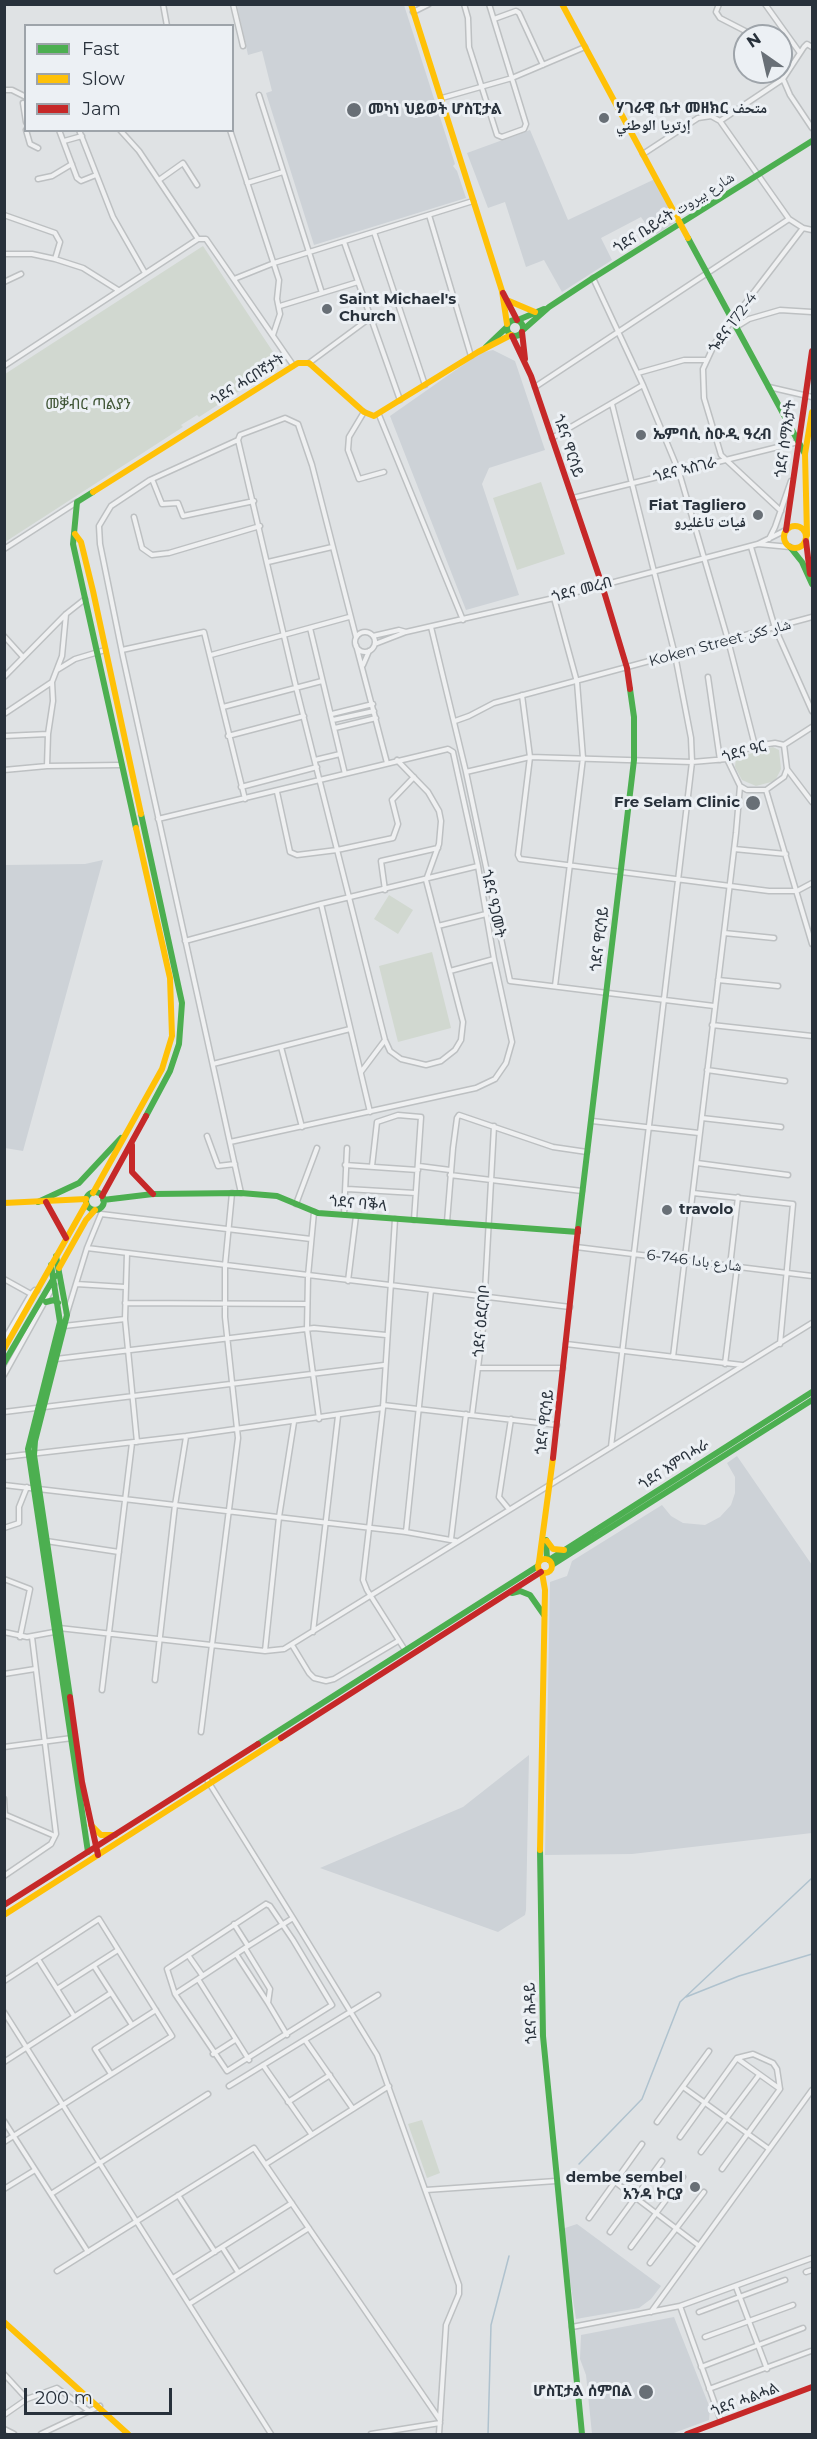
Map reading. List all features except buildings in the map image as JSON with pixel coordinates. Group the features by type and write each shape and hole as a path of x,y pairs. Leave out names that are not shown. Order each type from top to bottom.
{"main road":[{"path":"562,4 805,454"},
{"path":"412,8 502,291 507,326"},
{"name":"ጎደና ቤይሩት شارع بيروت","path":"549,307 813,141"},
{"name":"ጎደና ዋርሳይ","path":"502,291 522,331 526,363"},
{"path":"507,299 535,312"},
{"path":"485,348 507,326 549,307"},
{"path":"364,412 374,417 379,415 471,356 522,331 549,307"},
{"name":"ጎደና ዋርሳይ","path":"507,326 526,363 535,387 602,585 627,668 632,691 634,760 582,1191 541,1569"},
{"name":"ጎደና ሰማእታት","path":"786,530 813,351"},
{"name":"ጎደና ሓርበኛታት","path":"77,502 293,365 309,363 364,412"},
{"name":"ጎደና ሰማእታት","path":"812,582 805,454 813,412"},
{"path":"4,1349 34,1292 150,1095 167,1058 172,1036 173,1007 170,978 73,544 77,502"},
{"path":"790,547 798,548 808,539 803,528 796,525 786,530 785,541 802,562 812,582"},
{"path":"4,1363 57,1275 86,1220 102,1206 102,1198 173,1064 179,1044 182,1017 179,981 85,556 75,534"},
{"path":"131,808 139,806"},
{"path":"38,1202 79,1183 125,1135"},
{"path":"133,1138 130,1158 132,1172 153,1194"},
{"name":"ጎደና ባቕላ","path":"102,1198 241,1192 277,1196 314,1212 578,1232"},
{"path":"93,1193 102,1198"},
{"path":"46,1202 66,1238"},
{"path":"4,1203 86,1202 95,1210"},
{"path":"56,1256 60,1322 31,1455 33,1488 57,1630"},
{"path":"40,1408 56,1359 66,1315 57,1275 51,1265"},
{"path":"46,1302 54,1300 59,1304"},
{"name":"ጎደና እምባሓራ","path":"549,1561 813,1392"},
{"name":"ጎደና እምባሓራ","path":"549,1561 813,1400"},
{"path":"33,1488 46,1541 88,1852"},
{"path":"544,1533 549,1561"},
{"path":"547,1541 553,1549 564,1550"},
{"path":"4,1915 506,1596 549,1561"},
{"path":"4,1905 405,1650 541,1569 549,1561"},
{"name":"ጎደና ሕዳይ","path":"541,1569 545,1590 540,1941 543,2036 582,2434"},
{"path":"506,1596 520,1591 530,1595 545,1616"},
{"path":"72,1738 98,1855"},
{"path":"91,1825 101,1835 115,1835"},
{"path":"4,2322 100,2406 128,2434"},
{"name":"ጎደና ሓልሓል","path":"687,2434 813,2387"}],"street":[{"path":"163,4 167,24"},
{"path":"233,4 243,46"},
{"path":"412,8 429,4"},
{"path":"464,4 468,18 469,47 497,135 502,137 526,127 489,4"},
{"path":"719,4 716,12 720,18 733,25"},
{"path":"765,4 800,53"},
{"path":"494,20 516,10 543,65"},
{"path":"793,64 807,44 813,47"},
{"path":"442,98 512,78 585,47"},
{"path":"720,121 776,84"},
{"path":"786,84 813,128"},
{"path":"4,90 12,90 24,99"},
{"path":"259,95 322,293"},
{"path":"643,154 698,118 711,116 720,121 789,219 803,228 813,230"},
{"path":"27,132 30,144 38,148"},
{"path":"60,132 77,178 81,181 96,176"},
{"path":"80,132 113,217 145,273"},
{"path":"122,132 139,151 198,239"},
{"path":"231,132 280,287 277,299 280,306 273,336"},
{"path":"64,141 82,136"},
{"path":"38,179 52,176 72,164"},
{"path":"159,180 183,164 197,185"},
{"path":"247,183 283,172"},
{"path":"234,279 274,263 473,201"},
{"path":"4,215 55,233 60,242 55,259"},
{"path":"429,215 471,356"},
{"path":"535,387 789,219"},
{"name":"ጐደና 172-4","path":"781,511 725,460 717,446 704,398 704,369 715,343 734,324 803,228"},
{"path":"374,232 425,386"},
{"path":"4,366 198,239 206,239 293,365"},
{"path":"344,242 400,401"},
{"path":"4,254 32,254 55,259 83,268 118,290"},
{"path":"4,282 21,274"},
{"path":"593,278 620,332 679,472 705,557 755,746"},
{"path":"280,306 358,282"},
{"path":"734,324 780,310 813,312"},
{"path":"309,363 370,318"},
{"path":"638,374 684,360 706,360"},
{"path":"552,438 643,385"},
{"path":"767,387 813,397"},
{"path":"611,1447 632,1254 693,762 691,738 675,655 612,404"},
{"path":"364,412 349,437 348,450 360,480 384,472"},
{"path":"379,415 463,620"},
{"path":"241,1192 100,544 99,526 111,506 152,479 238,440 244,433 285,418 298,424 312,465 387,763"},
{"path":"238,440 296,687 384,1040 395,1054 411,1064 434,1064 451,1054 461,1040 464,1029 426,880 438,848 441,831 439,811 428,792 397,760"},
{"name":"ጎደና ኣስገራ","path":"573,498 798,442"},
{"path":"805,464 813,465"},
{"path":"768,539 781,511 794,471"},
{"path":"152,479 162,504 177,503 183,516 254,501"},
{"path":"4,549 77,502"},
{"path":"134,517 142,548 152,555 169,553 260,526"},
{"path":"758,544 786,530"},
{"path":"758,544 790,547"},
{"name":"ጎደና መረብ","path":"375,644 406,632 554,598 758,544"},
{"path":"751,546 775,628 813,711"},
{"path":"268,562 332,547"},
{"path":"554,598 576,682 583,758 555,986"},
{"path":"4,677 66,614 86,599"},
{"path":"47,766 48,734 53,701 52,682 63,652 66,614"},
{"path":"211,655 350,617"},
{"name":"Koken Street شار ككن","path":"454,721 470,716 484,706 813,617"},
{"path":"352,625 362,633 373,636 375,644 362,665"},
{"name":"ጎደና ዓጋመት","path":"431,627 466,772 509,978 513,982 714,1006"},
{"path":"310,628 345,774"},
{"name":"ጎደና መረብ","path":"373,636 399,630 406,632"},
{"path":"122,650 203,631 211,655 228,736 245,799"},
{"path":"356,637 362,633"},
{"path":"386,633 387,640"},
{"path":"4,636 23,657"},
{"path":"356,645 363,651 369,651"},
{"path":"56,671 75,659 105,650"},
{"path":"708,677 720,760"},
{"path":"223,707 322,681"},
{"path":"4,714 52,682"},
{"path":"522,695 530,756 518,855 523,861 769,891 797,891 812,885"},
{"path":"332,714 373,704"},
{"path":"333,720 374,711"},
{"path":"228,736 304,716"},
{"path":"335,728 376,718"},
{"name":"ጎደና ዓር","path":"466,772 530,756 693,762 720,760 755,746 775,743 784,745 813,727"},
{"path":"4,736 48,734"},
{"path":"784,745 787,769 813,802"},
{"path":"158,819 277,792 397,760 448,749 453,752 512,1042 510,1054 501,1072 495,1079 476,1088 230,1142"},
{"path":"315,760 340,754"},
{"path":"673,1357 740,786 727,759"},
{"path":"4,770 47,766 121,765"},
{"path":"241,787 317,767"},
{"path":"740,786 747,790 766,789 780,782 787,769"},
{"path":"277,792 292,855 336,850 394,836 398,824 392,800 414,777"},
{"path":"766,789 813,945"},
{"path":"385,890 381,861 438,848"},
{"path":"734,849 786,854"},
{"path":"185,941 321,904 478,867"},
{"path":"321,904 370,1112"},
{"path":"438,926 486,914"},
{"path":"723,933 774,938"},
{"path":"450,971 494,959"},
{"path":"718,980 778,986"},
{"path":"712,1025 813,1036"},
{"path":"213,1064 350,1029"},
{"path":"361,1073 384,1040"},
{"path":"281,1047 302,1127"},
{"path":"707,1070 785,1081"},
{"path":"372,1166 376,1124 384,1118 398,1115 421,1117 414,1220"},
{"path":"447,1223 450,1172 457,1117 461,1115 553,1147 587,1152"},
{"path":"702,1118 781,1127"},
{"path":"592,1121 699,1133"},
{"name":"ጎደና ዕደርባቦ","path":"472,1415 485,1297 494,1126"},
{"path":"207,1136 218,1166 235,1164"},
{"path":"296,1204 317,1148"},
{"path":"344,1214 347,1148"},
{"path":"696,1163 788,1175"},
{"path":"345,1165 418,1168 582,1191"},
{"path":"346,1189 415,1193"},
{"path":"201,1732 238,1428 226,1339 225,1303 225,1266 232,1192"},
{"path":"693,1193 793,1204 780,1344"},
{"path":"730,1266 738,1197"},
{"path":"314,1212 308,1276 307,1329 319,1419"},
{"path":"66,1315 87,1248 101,1214 311,1239"},
{"path":"348,1281 357,1215"},
{"path":"395,1219 383,1407 363,1580 370,1596 405,1650"},
{"path":"87,1248 570,1307"},
{"name":"شارع بادا 746-6","path":"576,1248 813,1276"},
{"path":"102,1690 124,1498 134,1443 133,1396 125,1319 128,1253"},
{"path":"725,1364 737,1267"},
{"path":"4,1376 46,1302 57,1275"},
{"path":"4,1280 34,1292 4,1340"},
{"path":"76,1284 125,1287"},
{"path":"406,1532 421,1408 431,1290"},
{"path":"125,1303 307,1304"},
{"path":"64,1326 125,1319"},
{"path":"4,1632 20,1637 32,1637 57,1630 265,1651 279,1650 292,1645 370,1596 453,1540 549,1485 813,1323"},
{"path":"56,1359 307,1329 386,1335"},
{"path":"566,1344 743,1365"},
{"path":"4,1412 384,1365"},
{"path":"478,1368 563,1368"},
{"path":"4,1457 319,1419 383,1407 421,1408 557,1425"},
{"path":"453,1540 465,1414"},
{"path":"313,1632 338,1416"},
{"path":"508,1508 499,1497 511,1419"},
{"path":"265,1651 279,1517 294,1422"},
{"path":"155,1680 186,1436"},
{"path":"4,1485 406,1532 453,1540"},
{"path":"4,1528 19,1523 19,1507 33,1488"},
{"path":"46,1541 119,1552"},
{"path":"4,1579 30,1589 20,1637"},
{"path":"4,1876 51,1844 55,1836 42,1742 32,1637"},
{"path":"292,1645 309,1673 314,1678 326,1681 334,1679 398,1641"},
{"path":"4,1674 35,1669"},
{"path":"4,1747 72,1738"},
{"path":"206,1778 375,2052 426,2190 459,2290 446,2325 439,2434"},
{"path":"4,1799 5,1816 55,1836"},
{"path":"266,1904 282,1924 332,2003 249,2060 227,2071 213,2054 175,1994 167,1969 234,1924 266,1904"},
{"path":"175,1994 293,1917"},
{"path":"4,1981 99,1919 172,2036 4,2142"},
{"path":"234,1924 270,1989 271,1997 268,2003"},
{"path":"57,1989 118,1950"},
{"path":"236,1954 287,2035"},
{"path":"188,1955 202,1975"},
{"path":"38,1959 74,2016"},
{"path":"94,1966 132,2025"},
{"path":"198,1979 249,2060"},
{"path":"4,2062 111,1993"},
{"path":"229,2086 378,1995"},
{"path":"111,2074 95,2049 156,2010"},
{"path":"4,2012 271,2434"},
{"path":"213,2054 236,2040"},
{"path":"305,2040 353,2109"},
{"path":"657,2122 709,2051"},
{"path":"680,2137 737,2058 753,2054 766,2058 777,2069 780,2089 722,2169"},
{"path":"737,2058 780,2089"},
{"path":"263,2066 312,2135"},
{"path":"288,2102 330,2075"},
{"path":"701,2152 759,2075"},
{"path":"266,2164 389,2086"},
{"path":"683,2087 770,2149"},
{"path":"651,2312 813,2090"},
{"path":"51,2194 208,2094"},
{"path":"804,2104 813,2105"},
{"path":"4,2121 88,2252"},
{"path":"589,2218 642,2144"},
{"path":"57,2271 254,2148 440,2422"},
{"path":"610,2232 662,2161"},
{"path":"4,2189 35,2170"},
{"path":"631,2247 683,2177"},
{"path":"426,2190 556,2181"},
{"path":"615,2182 698,2245"},
{"path":"650,2263 704,2192"},
{"path":"178,2195 215,2252"},
{"path":"173,2278 292,2203"},
{"path":"189,2304 309,2228"},
{"path":"222,2247 238,2272"},
{"path":"572,2327 680,2306 813,2258"},
{"path":"806,2272 813,2270"},
{"path":"699,2312 785,2280"},
{"path":"735,2287 767,2369"},
{"path":"705,2337 793,2305"},
{"path":"680,2306 721,2422"},
{"path":"701,2367 802,2328"},
{"path":"709,2389 811,2351"},
{"path":"4,2374 27,2399"},
{"path":"4,2415 27,2399 57,2388 89,2411"},
{"path":"41,2434 100,2406"},
{"path":"371,2434 440,2422"},
{"path":"4,2429 14,2434"}],"shaded area":[{"name":"መካነ ህይወት ሆስፒታል","path":"237,5 404,5 455,164 453,166 457,171 466,198 314,245 266,93 272,91 262,51 248,55"},
{"path":"530,130 568,220 655,179 677,221 654,236 641,217 601,238 612,260 562,292 544,260 526,267 505,202 488,208 467,153"},
{"path":"493,350 515,361 545,450 489,468 482,484 519,595 466,610 390,416 480,353"},
{"path":"103,860 23,1151 5,1148 5,865 85,864"},
{"path":"737,1456 812,1565 812,1833 632,1854 545,1855 550,1582 567,1576 572,1561 662,1505 671,1516 683,1523 705,1525 720,1517 731,1505 735,1493 735,1477 727,1463"},
{"path":"529,1755 526,1910 525,1915 498,1932 320,1868 463,1807"},
{"path":"577,2224 661,2286 651,2299 639,2308 576,2319 562,2229"},
{"name":"ሆስፒታል ሰምበል","path":"674,2317 710,2408 709,2420 671,2434 592,2434 586,2375 580,2359 581,2335"}],"green space":[{"name":"መቓብር ጣልያን","path":"203,246 281,364 199,417 197,415 181,425 183,427 5,542 5,374"},
{"path":"541,482 565,554 517,570 493,498"},
{"path":"773,747 779,750 781,769 775,781 756,786 742,780 735,767 736,758"},
{"path":"389,895 413,910 398,934 374,919"},
{"path":"432,952 451,1028 398,1042 379,966"},
{"path":"422,2120 440,2173 427,2178 408,2124"}],"waterway":[{"path":"579,2164 642,2099 680,2002 812,1878"},
{"path":"686,1997 739,1976 812,1954"},
{"path":"488,2434 491,2325 509,2256"}],"traffic: fast":[{"path":"523,330 549,307 593,278 812,141"},
{"path":"688,238 805,454"},
{"path":"518,320 544,309"},
{"path":"512,320 518,320 523,328 521,334 512,336 507,331 507,325 512,320"},
{"path":"486,347 507,327"},
{"path":"93,492 77,502 73,544 136,828"},
{"path":"790,547 802,562 812,584"},
{"path":"578,1229 634,760 634,717 630,689"},
{"path":"141,814 182,1003 179,1044 170,1071 146,1116"},
{"path":"38,1202 79,1183 121,1138"},
{"path":"95,1192 101,1195 104,1201 101,1207 95,1210 89,1207 86,1201 89,1195 95,1192"},
{"path":"103,1200 153,1194 241,1193 277,1196 318,1213 578,1232"},
{"path":"56,1256 67,1315 35,1441 34,1455 70,1697"},
{"path":"51,1265 60,1322 28,1449 88,1852"},
{"path":"4,1363 55,1276"},
{"path":"46,1302 54,1300 58,1303"},
{"path":"549,1560 812,1392"},
{"path":"552,1565 812,1400"},
{"path":"546,1540 547,1559"},
{"path":"258,1744 538,1566"},
{"path":"512,1593 520,1591 530,1595 544,1615"},
{"path":"540,1850 543,2036 582,2434"}],"traffic: slow":[{"path":"411,4 502,291 507,324"},
{"path":"562,4 688,238"},
{"path":"509,301 535,312"},
{"path":"93,492 298,363 309,363 364,412 374,416 478,352 511,335"},
{"path":"807,535 805,454 812,412"},
{"path":"795,526 803,529 806,537 803,545 795,548 787,545 784,537 787,529 795,526"},
{"path":"75,534 81,542 93,591 141,814"},
{"path":"93,1193 162,1069 172,1036 170,978 136,828"},
{"path":"4,1203 86,1199"},
{"path":"4,1349 86,1204"},
{"path":"59,1268 86,1220 95,1210"},
{"path":"539,1562 553,1458"},
{"path":"547,1541 553,1549 564,1550"},
{"path":"542,1559 548,1559 552,1566 548,1573 542,1573 538,1569 538,1563 542,1559"},
{"path":"540,1850 545,1590 542,1573"},
{"path":"4,1915 281,1738"},
{"path":"91,1825 101,1835 115,1835"},
{"path":"4,2322 128,2434"}],"traffic: jam":[{"path":"503,293 517,320"},
{"path":"522,332 525,359"},
{"path":"512,336 531,376 602,585 627,668 630,689"},
{"path":"786,530 812,351"},
{"path":"806,541 810,574"},
{"path":"102,1196 146,1116"},
{"path":"132,1145 132,1172 153,1194"},
{"path":"46,1202 66,1238"},
{"path":"553,1458 578,1229"},
{"path":"281,1738 541,1572"},
{"path":"70,1697 82,1782 98,1855"},
{"path":"4,1905 258,1744"},
{"path":"687,2434 812,2387"}],"place":[{"name":"መካነ ህይወት ሆስፒታል","path":"354,110"},
{"name":"ሃገራዊ ቤተ መዘክር متحف إرتريا الوطني","path":"604,118"},
{"name":"Saint Michael's Church","path":"327,309"},
{"name":"ኤምባሲ ስዑዲ ዓረብ","path":"641,435"},
{"name":"Fiat Tagliero فيات تاغليرو","path":"758,515"},
{"name":"Fre Selam Clinic","path":"753,803"},
{"name":"travolo","path":"667,1210"},
{"name":"dembe sembel አንዳ ኮርያ","path":"695,2187"},
{"name":"ሆስፒታል ሰምበል","path":"646,2392"}]}
